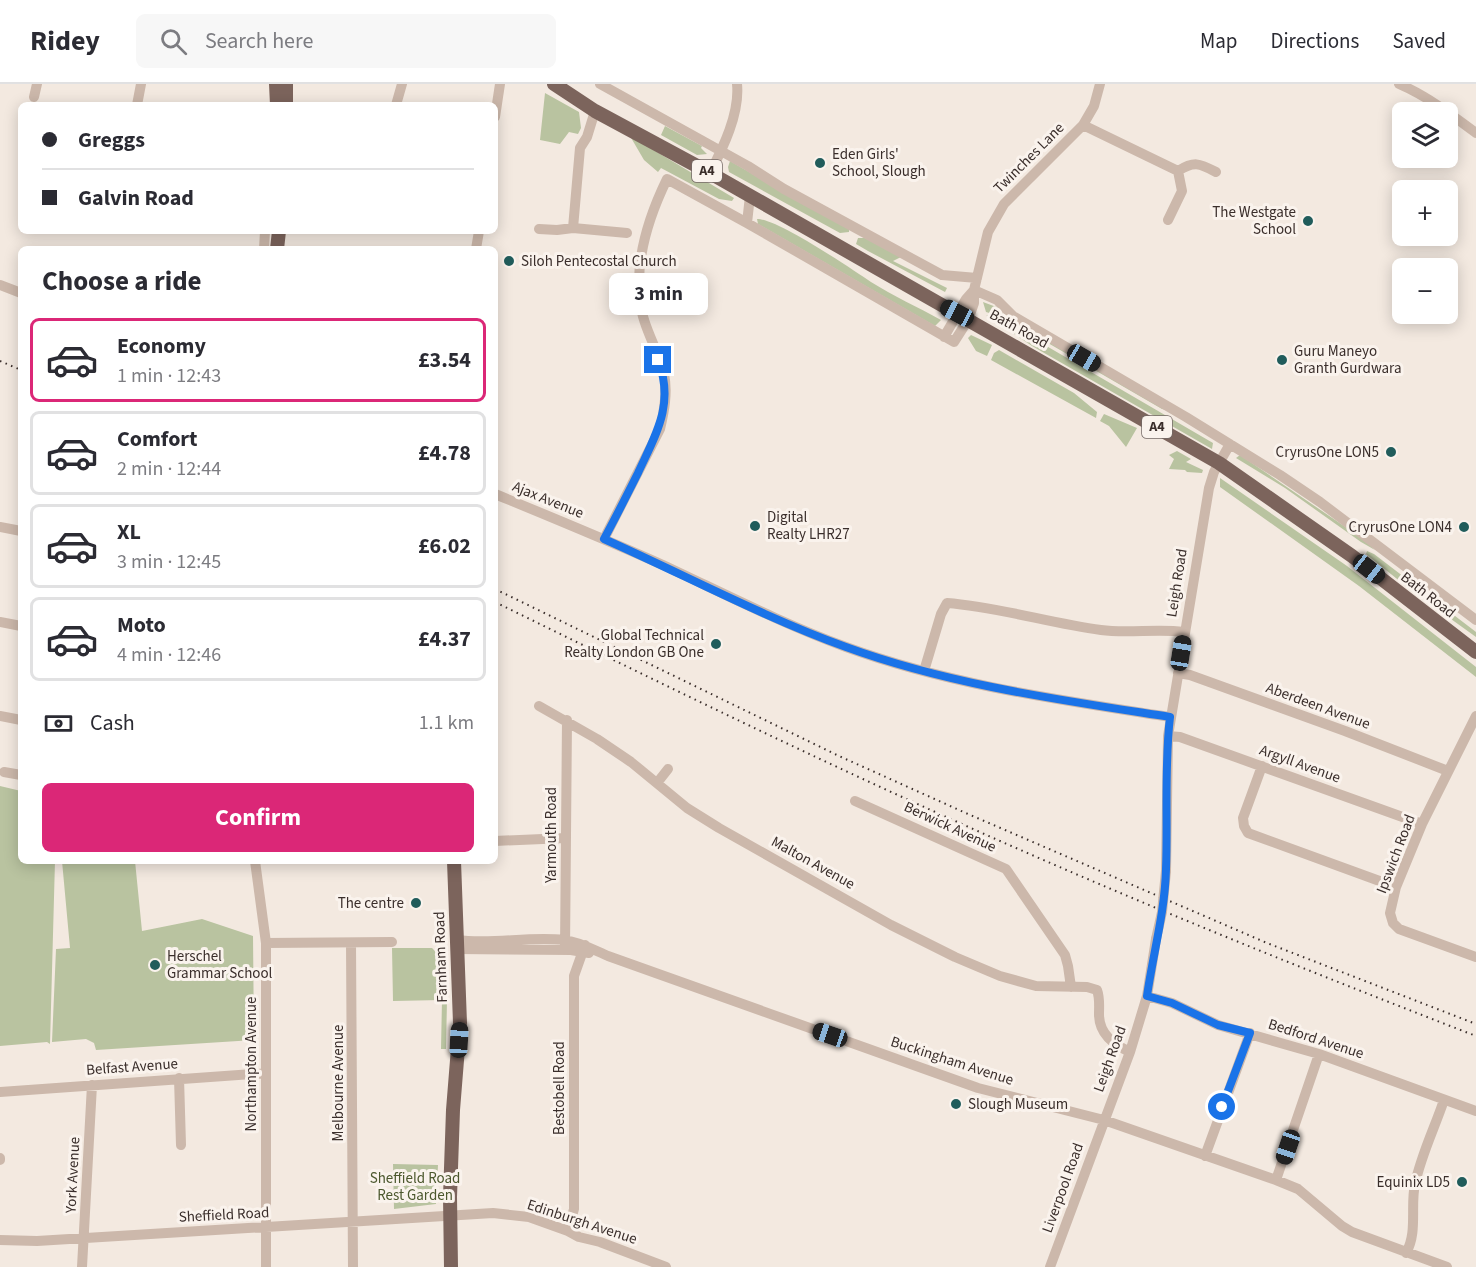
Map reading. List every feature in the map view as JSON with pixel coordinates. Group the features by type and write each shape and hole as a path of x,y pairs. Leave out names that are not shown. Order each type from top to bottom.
{"main road":[{"path":"276,84 278,102"},
{"path":"286,84 286,102"},
{"name":"Bath Road","path":"554,84 595,111 710,173 1219,463 1352,555 1476,652"},
{"name":"Farnham Road","path":"451,1267 453,1110 460,1023 454,864"}],"street":[{"path":"34,97 37,84"},
{"path":"138,102 141,84"},
{"path":"397,102 402,84"},
{"path":"497,102 500,84"},
{"path":"600,84 784,189 942,274 977,278"},
{"path":"710,173 728,137 738,93 737,84"},
{"name":"Twinches Lane","path":"963,316 974,303 974,290 988,232 1004,204 1083,125 1094,106 1100,84"},
{"path":"1399,84 1414,87 1476,134"},
{"path":"573,228 580,148 587,137 595,111"},
{"path":"1083,125 1178,171"},
{"path":"1178,171 1190,163 1203,165 1216,172"},
{"path":"1168,220 1182,191 1178,171"},
{"path":"604,539 660,429 663,414 664,375 647,329 640,300 644,239 653,207 667,179 949,340 963,316"},
{"path":"747,223 750,196"},
{"path":"539,229 573,228 627,233"},
{"path":"0,285 18,291"},
{"path":"974,290 997,300 1013,316 1230,444 1320,502 1476,620"},
{"name":"Leigh Road","path":"1104,1120 1130,1052 1147,996 1162,912 1166,871 1170,717 1207,497 1214,472 1230,444"},
{"name":"Ajax Avenue","path":"498,495 604,539 807,632 849,648 924,671 1030,695 1170,717"},
{"path":"0,527 18,530"},
{"path":"924,671 941,614 947,603 990,608 1103,631 1169,630 1184,632"},
{"path":"0,622 18,625"},
{"name":"Aberdeen Avenue","path":"1178,673 1190,675 1345,730 1448,771"},
{"name":"Malton Avenue","path":"539,706 567,720 622,756 687,808 719,828 891,925 955,957 1000,976 1036,986 1087,987 1097,990 1100,997 1099,1017 1105,1035 1117,1046 1130,1052"},
{"path":"0,716 18,719"},
{"name":"Ipswich Road","path":"1476,716 1422,824 1396,887 1390,914 1393,923 1399,929 1476,957"},
{"name":"Yarmouth Road","path":"565,945 567,720"},
{"name":"Argyll Avenue","path":"1168,736 1180,737 1422,824"},
{"path":"1262,766 1243,818 1248,833 1396,887"},
{"path":"657,783 668,769"},
{"path":"4,772 18,774"},
{"name":"Berwick Avenue","path":"855,801 1006,869 1065,955 1071,987"},
{"path":"498,841 566,838"},
{"name":"Northampton Avenue","path":"255,864 266,943 266,1267"},
{"path":"266,943 392,942"},
{"name":"Melbourne Avenue","path":"351,943 353,1267"},
{"name":"Buckingham Avenue","path":"457,945 478,943 565,945 608,956 978,1088 1104,1120 1276,1180 1298,1189 1352,1232 1447,1267"},
{"name":"Bestobell Road","path":"568,1231 574,1209 574,976 584,949"},
{"name":"Bedford Avenue","path":"1147,996 1172,1003 1218,1025 1319,1054 1476,1112"},
{"path":"1205,1156 1250,1033"},
{"path":"1276,1180 1319,1054"},
{"name":"Belfast Avenue","path":"0,1092 266,1073"},
{"path":"179,1078 181,1145"},
{"name":"York Avenue","path":"82,1267 92,1085"},
{"path":"1406,1253 1412,1236 1414,1187 1444,1100"},
{"name":"Liverpool Road","path":"1050,1267 1104,1120"},
{"name":"Edinburgh Avenue","path":"450,1216 493,1213 529,1217 666,1267"},
{"name":"Sheffield Road","path":"0,1240 37,1241 450,1216"}],"green space":[{"path":"545,93 579,112 581,128 578,134 569,132 560,144 540,140"},
{"path":"665,126 702,146 701,148 707,154 697,155 661,135"},
{"path":"630,136 734,198 732,201 719,199 661,168 658,172 644,160"},
{"path":"730,161 849,229 849,232 840,233 729,172"},
{"path":"757,219 767,221 796,235 879,287 941,320 935,326 758,224"},
{"path":"858,238 865,238 901,257 893,261 947,288 945,292 856,244"},
{"path":"983,302 999,308 1004,316 1167,410 1003,317 986,312"},
{"path":"986,315 1000,319 1213,443 1212,449 1032,346"},
{"path":"971,335 992,345 987,356 976,351 968,338"},
{"path":"999,350 1074,393 1097,412 1096,418 991,360 994,353"},
{"path":"1104,414 1137,428 1126,447 1109,426 1100,421"},
{"path":"1177,451 1191,459 1186,462 1203,470 1202,473 1169,469 1174,459 1169,455"},
{"path":"1240,455 1366,541 1375,550 1285,488 1236,458"},
{"path":"1220,478 1347,566 1476,667 1476,677 1359,586 1220,487"},
{"path":"1367,551 1476,632 1476,637 1412,591 1366,554"},
{"path":"0,786 18,790 18,864 55,864 50,1044 47,1042 0,1046"},
{"name":"Herschel Grammar School","path":"62,864 135,864 142,931 202,919 253,936 254,1040 96,1050 94,1043 86,1039 52,1042 56,949 70,948"},
{"path":"392,948 432,948 444,960 447,1000 446,1049 441,1049 442,1000 393,1001"},
{"name":"Sheffield Road Rest Garden","path":"393,1164 438,1165 436,1204 394,1209"}],"railway":[{"path":"0,361 18,369"},
{"path":"498,590 839,756 968,814 1267,943 1476,1024"},
{"path":"498,603 786,743 1089,880 1476,1036"}],"place":[{"name":"Eden Girls' School, Slough","path":"820,163"},
{"name":"The Westgate School","path":"1308,221"},
{"name":"Siloh Pentecostal Church","path":"509,261"},
{"name":"Guru Maneyo Granth Gurdwara","path":"1282,360"},
{"name":"CryrusOne LON5","path":"1391,452"},
{"name":"Digital Realty LHR27","path":"755,526"},
{"name":"CryrusOne LON4","path":"1464,527"},
{"name":"Global Technical Realty London GB One","path":"716,644"},
{"name":"The centre","path":"416,903"},
{"name":"Herschel Grammar School","path":"155,965"},
{"name":"Slough Museum","path":"956,1104"},
{"name":"Equinix LD5","path":"1462,1182"}],"route":[{"path":"658,360 664,375 665,399 660,429 604,539 757,610 849,648 924,671 1030,695 1170,717 1166,766 1166,871 1162,912 1147,996 1172,1003 1218,1025 1250,1033 1222,1107"}]}
